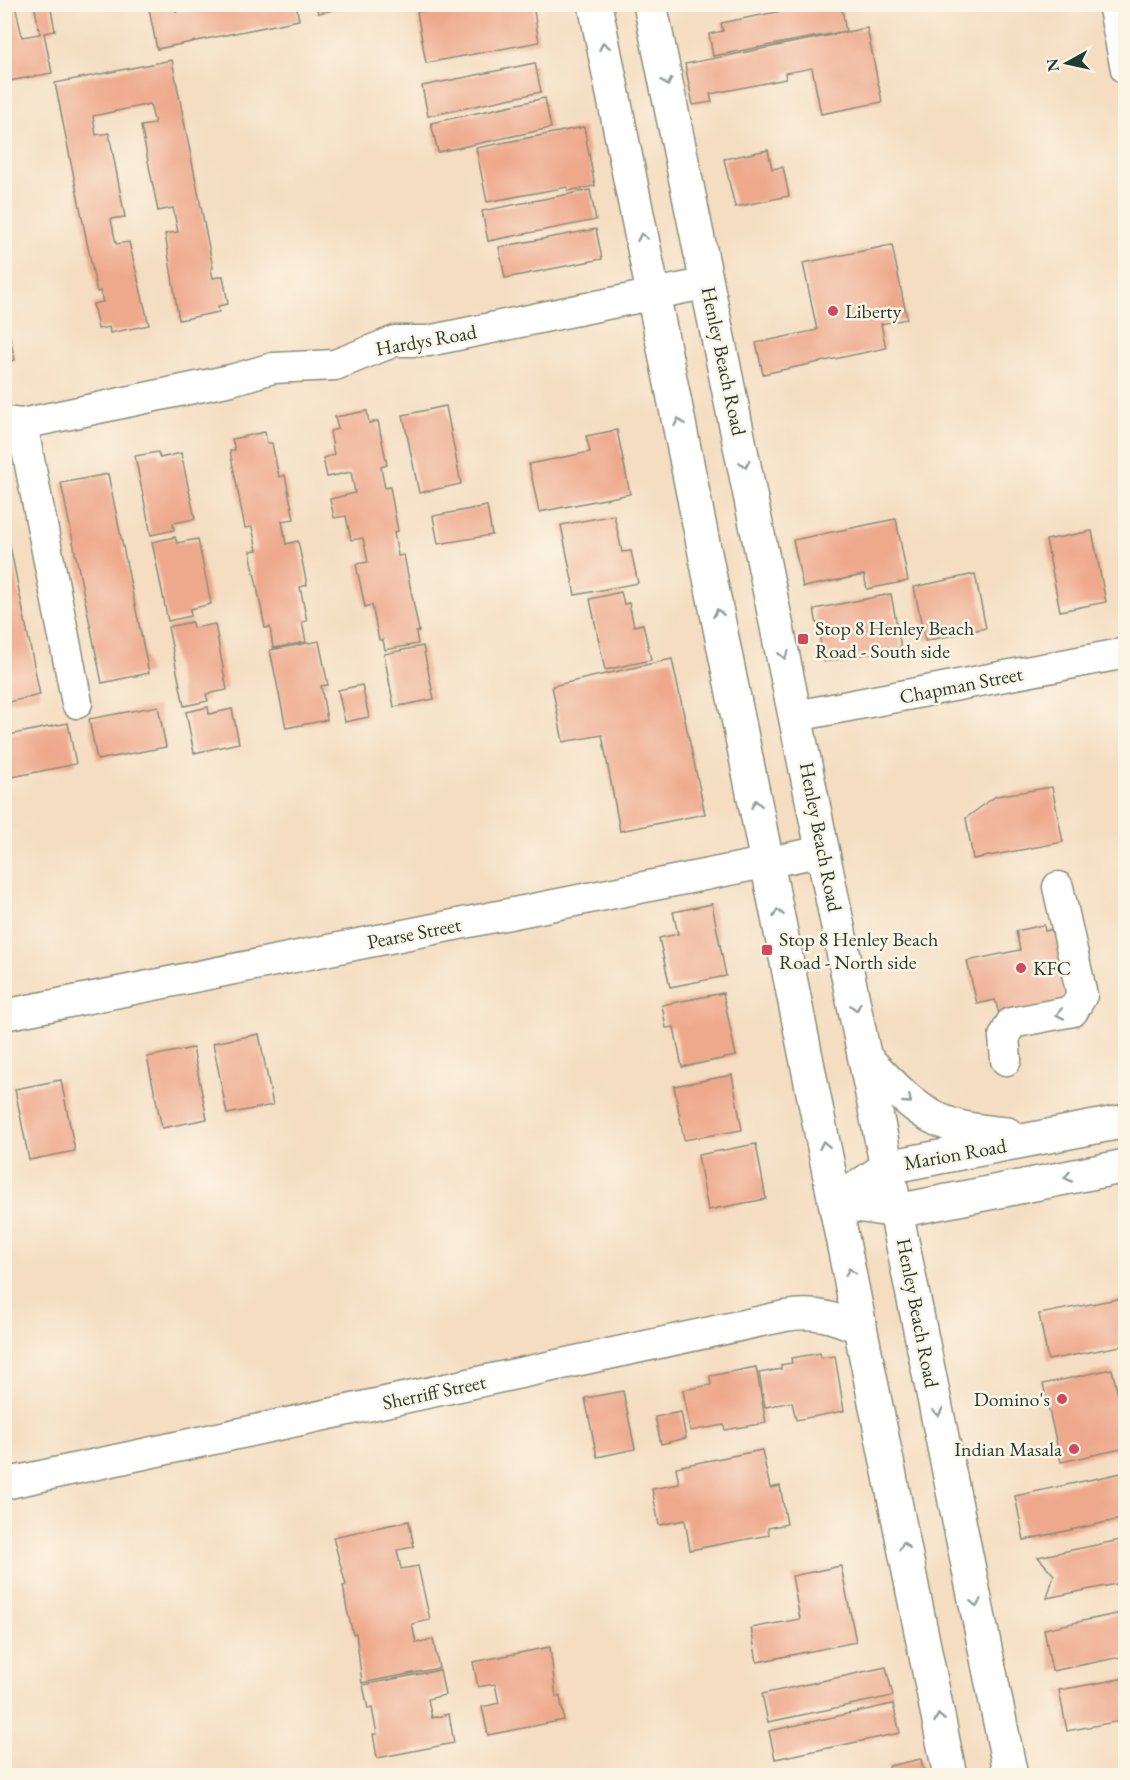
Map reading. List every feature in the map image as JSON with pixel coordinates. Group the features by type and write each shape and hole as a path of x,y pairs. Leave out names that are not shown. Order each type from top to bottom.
{"main road":[{"path":"596,4 950,1776"},
{"name":"Henley Beach Road","path":"651,4 1011,1776"},
{"path":"866,1059 924,1114 944,1124 973,1131 1054,1137"},
{"name":"Marion Road","path":"836,1202 888,1167 1054,1137 1125,1121"},
{"path":"836,1202 897,1211 1125,1166"}],"street":[{"path":"1113,4 1125,69"},
{"name":"Hardys Road","path":"13,423 231,380 273,368 335,364 395,341 428,341 708,283"},
{"path":"13,423 76,703"},
{"name":"Chapman Street","path":"796,716 1125,653"},
{"name":"Pearse Street","path":"4,1015 824,851"},
{"path":"1006,1060 1004,1037 1011,1023 1073,1011 1082,994 1058,887"},
{"name":"Sherriff Street","path":"4,1484 809,1312 861,1329"}],"building":[{"path":"4,4 15,4 22,37 40,34 34,4 50,4 55,31 44,33 52,73 4,82"},
{"path":"148,4 175,4 176,11 208,4 296,4 299,20 157,49"},
{"path":"316,4 353,4 353,6 318,13"},
{"path":"455,4 533,4 539,42 426,63 417,12"},
{"path":"817,4 841,4 846,31 713,56 709,34 723,31 721,23"},
{"path":"867,28 882,102 821,114 812,68 785,73 786,79 710,94 712,102 693,105 685,64"},
{"path":"172,60 213,268 211,269 213,278 223,276 228,304 218,306 219,312 179,320 165,234 178,232 173,208 158,211 141,126 155,124 150,104 93,116 96,135 109,133 125,217 111,219 116,244 129,242 149,325 110,333 109,327 98,329 93,304 103,302 100,291 97,292 55,83"},
{"path":"535,63 541,92 428,116 422,86"},
{"path":"545,98 551,128 438,152 431,123"},
{"path":"584,127 595,186 568,191 567,187 487,202 476,148"},
{"path":"768,150 772,169 783,167 789,196 735,207 724,159"},
{"path":"590,190 596,220 488,241 482,211"},
{"path":"596,229 602,259 505,278 499,247"},
{"path":"892,245 907,319 881,324 886,348 763,374 756,343 817,330 803,263"},
{"path":"4,313 15,360 4,362"},
{"path":"446,406 461,484 419,493 403,415"},
{"path":"367,411 369,423 378,421 387,465 381,467 385,488 390,487 398,531 394,532 398,556 404,555 419,631 416,632 418,644 385,650 383,640 379,640 372,605 365,607 356,564 368,562 363,538 351,540 346,516 334,518 330,499 355,493 351,472 327,477 323,458 334,455 330,431 338,429 335,417"},
{"path":"617,430 630,494 539,512 529,464 590,452 586,436"},
{"path":"265,432 267,443 272,443 279,477 285,475 294,519 282,521 286,544 298,541 307,585 300,587 307,621 302,622 306,642 273,648 270,627 265,628 250,551 257,550 252,527 245,528 230,451 235,450 232,439"},
{"path":"158,452 160,458 181,453 195,519 173,523 174,530 151,535 135,456"},
{"path":"108,474 149,673 102,683 61,483"},
{"path":"487,506 492,535 438,544 433,516"},
{"path":"614,515 622,552 631,551 638,583 575,595 561,525"},
{"path":"896,519 908,581 867,589 864,575 803,587 793,540"},
{"path":"6,526 40,695 4,703 4,527"},
{"path":"1092,531 1106,602 1060,611 1046,540"},
{"path":"175,537 177,543 198,539 211,604 190,609 191,616 168,621 152,542"},
{"path":"975,574 986,628 925,641 914,587"},
{"path":"621,592 624,604 629,603 634,626 643,624 651,660 605,670 590,599"},
{"path":"891,594 901,648 824,662 814,609"},
{"path":"192,622 193,628 215,624 227,690 206,694 208,701 184,706 168,627"},
{"path":"319,641 328,685 321,686 327,720 286,728 270,650"},
{"path":"423,646 434,699 394,707 384,654"},
{"path":"672,659 705,814 620,831 602,735 563,742 552,686"},
{"path":"362,685 369,717 345,722 338,690"},
{"path":"158,706 166,747 97,760 89,719"},
{"path":"208,707 209,714 232,709 239,743 194,753 186,712"},
{"path":"68,723 76,764 7,778 4,736"},
{"path":"1052,787 1063,842 973,859 966,818 996,796"},
{"path":"712,904 726,976 670,987 659,938 678,934 673,912"},
{"name":"KFC","path":"1044,925 1045,931 1063,927 1073,1001 1000,1017 995,1000 977,1004 967,961 1020,950 1016,931"},
{"path":"723,993 736,1056 682,1067 674,1027 666,1028 662,1005"},
{"path":"259,1034 273,1105 227,1114 213,1043"},
{"path":"193,1048 207,1119 162,1128 147,1057"},
{"path":"732,1075 742,1130 684,1140 674,1086"},
{"path":"61,1080 75,1151 29,1160 15,1089"},
{"path":"756,1144 766,1199 708,1210 698,1155"},
{"path":"1122,1298 1126,1316 1126,1345 1048,1360 1039,1314"},
{"path":"820,1353 821,1358 835,1356 844,1411 796,1420 792,1402 765,1407 759,1373 781,1369 781,1365 792,1363 791,1358"},
{"path":"756,1367 766,1423 725,1430 724,1425 690,1431 683,1390 711,1385 710,1376"},
{"path":"1112,1369 1126,1431 1126,1448 1061,1462 1043,1384"},
{"path":"623,1391 635,1449 597,1457 585,1398"},
{"path":"681,1412 686,1438 661,1444 655,1417"},
{"path":"762,1450 770,1488 780,1486 787,1524 768,1528 769,1535 690,1550 685,1520 659,1525 652,1489 679,1484 676,1467"},
{"path":"1126,1472 1126,1518 1024,1540 1015,1496"},
{"path":"409,1521 414,1547 397,1550 401,1569 418,1566 430,1620 412,1624 416,1643 433,1639 439,1668 362,1683 356,1633 353,1634 347,1610 343,1586 346,1585 333,1537"},
{"path":"1120,1540 1126,1546 1126,1582 1047,1598 1054,1575 1038,1557"},
{"path":"841,1566 856,1642 757,1662 751,1628 800,1619 792,1576"},
{"path":"1126,1612 1126,1656 1052,1671 1044,1629"},
{"path":"550,1647 556,1697 560,1696 564,1720 488,1735 482,1707 499,1703 495,1684 478,1687 473,1662"},
{"path":"886,1667 893,1696 768,1722 762,1694"},
{"path":"440,1670 445,1695 428,1699 432,1718 449,1714 454,1743 377,1758 373,1734 377,1734 372,1708 368,1709 363,1685"},
{"path":"1126,1678 1126,1720 1067,1731 1059,1690"},
{"path":"893,1704 900,1733 775,1759 769,1731"},
{"path":"921,1759 924,1776 891,1776 889,1766"}],"place":[{"name":"Liberty","path":"833,311"},
{"name":"Stop 8 Henley Beach Road - South side","path":"803,639"},
{"name":"Stop 8 Henley Beach Road - North side","path":"767,950"},
{"name":"KFC","path":"1021,968"},
{"name":"Domino's","path":"1062,1399"},
{"name":"Indian Masala","path":"1074,1449"}]}
